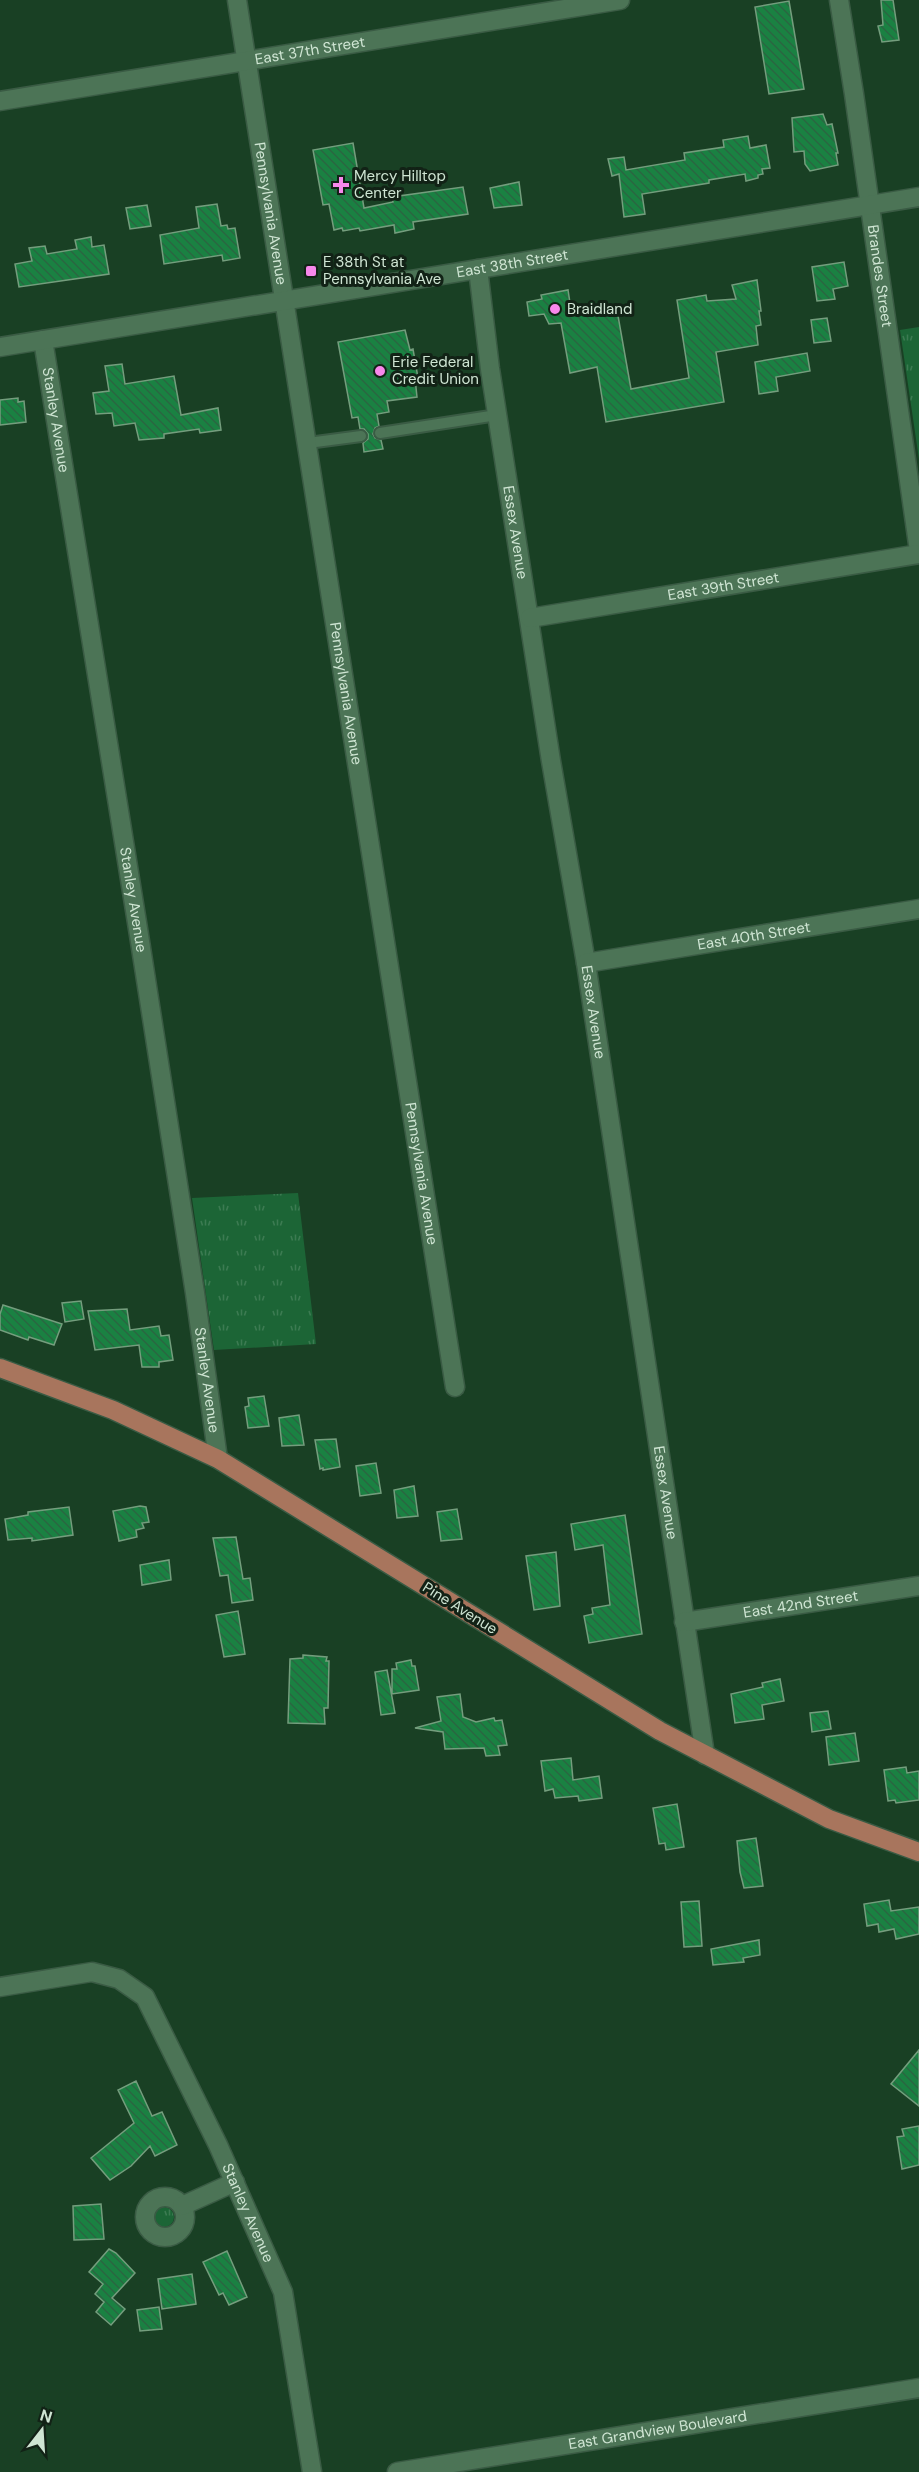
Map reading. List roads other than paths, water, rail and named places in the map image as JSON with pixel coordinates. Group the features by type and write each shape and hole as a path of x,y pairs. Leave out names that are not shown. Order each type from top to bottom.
{"main road":[{"name":"Pine Avenue","path":"0,1368 113,1410 218,1459 660,1731 829,1819 919,1852"}],"street":[{"name":"Pennsylvania Avenue","path":"237,0 455,1387"},
{"name":"East 37th Street","path":"0,101 620,0"},
{"name":"Brandes Street","path":"838,0 919,553"},
{"name":"East 38th Street","path":"0,347 919,197"},
{"name":"Essex Avenue","path":"478,269 497,415 556,795 586,963 705,1755"},
{"name":"Stanley Avenue","path":"43,340 195,1293 218,1459"},
{"name":"East 39th Street","path":"530,618 919,553"},
{"name":"East 40th Street","path":"586,963 919,909"},
{"name":"East 42nd Street","path":"684,1622 919,1586"},
{"name":"Stanley Avenue","path":"0,1987 92,1972 119,1979 146,1997 236,2182 284,2292 312,2472"},
{"path":"182,2206 236,2182"},
{"name":"East Grandview Boulevard","path":"397,2472 919,2388"}],"lane":[{"path":"380,434 497,415"},
{"path":"308,443 361,436"}],"place":[{"name":"Mercy Hilltop Center","path":"341,185"},
{"name":"E 38th St at Pennsylvania Ave","path":"311,271"},
{"name":"Braidland","path":"555,309"},
{"name":"Erie Federal Credit Union","path":"380,371"}]}
